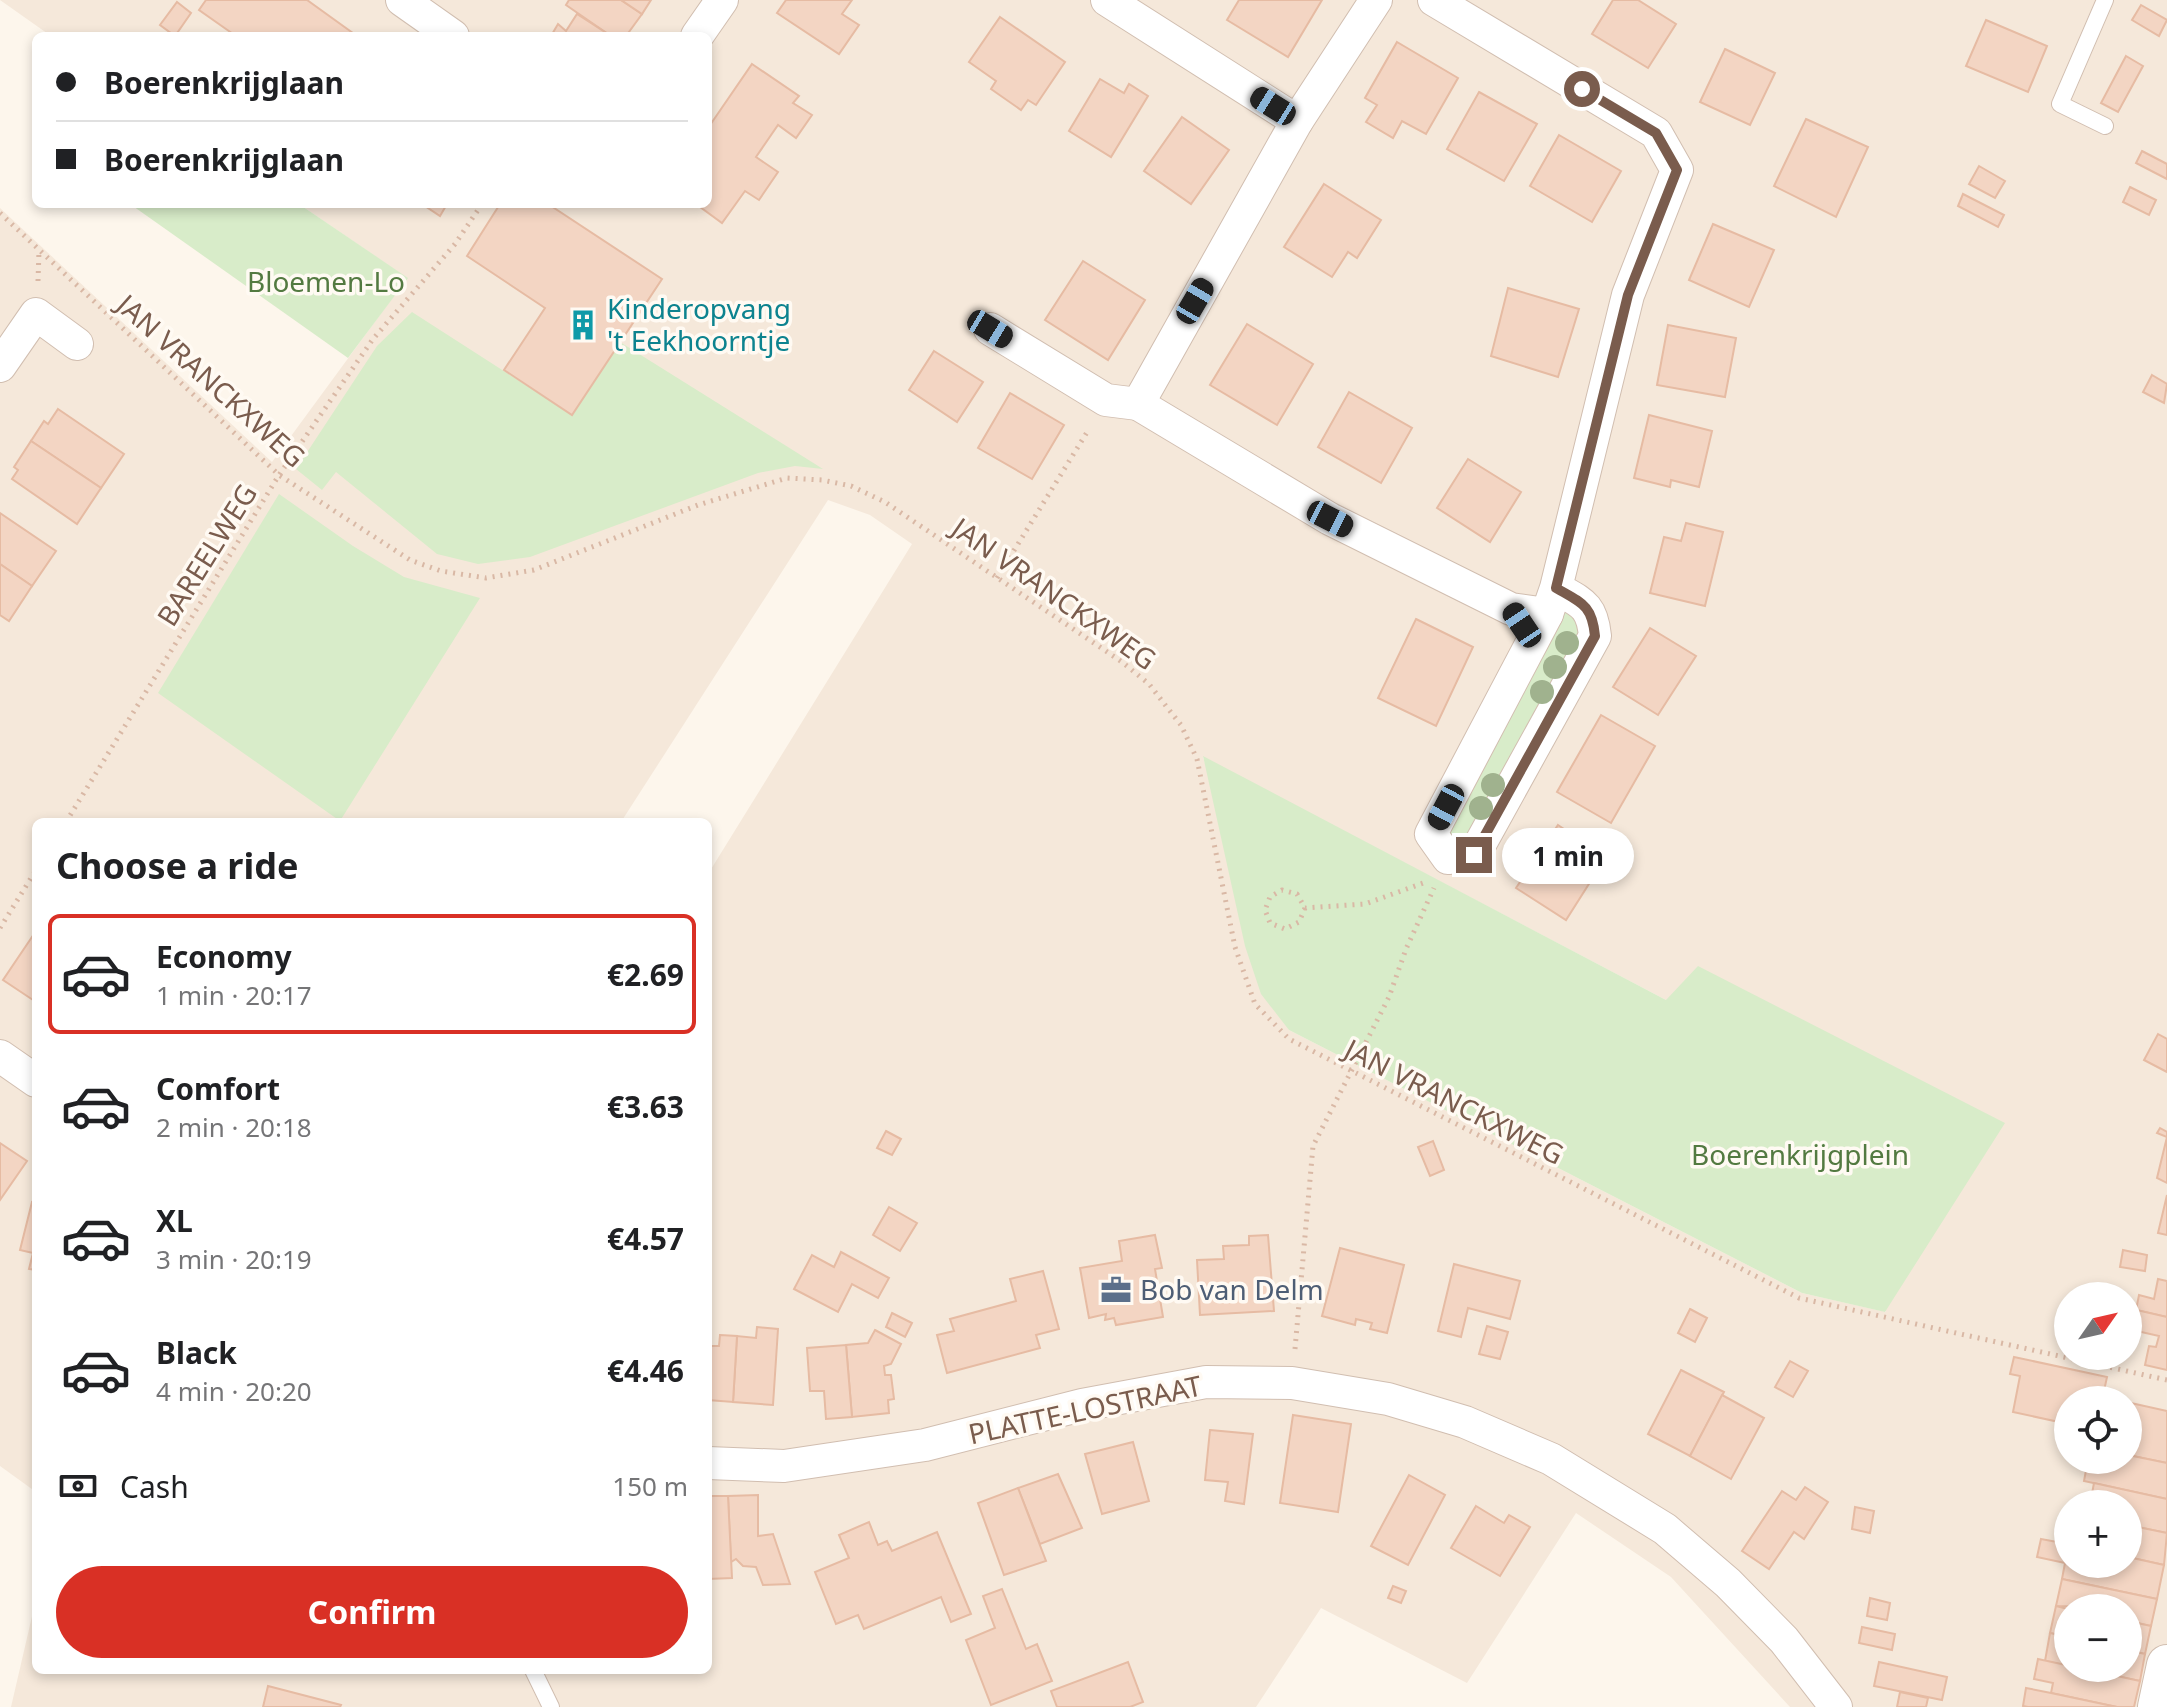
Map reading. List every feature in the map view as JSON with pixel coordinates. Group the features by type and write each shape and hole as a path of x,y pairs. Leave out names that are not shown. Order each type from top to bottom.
{"street":[{"path":"402,0 447,32"},
{"path":"700,32 722,0"},
{"path":"1107,0 1297,121"},
{"path":"1138,404 1297,121 1376,0"},
{"path":"990,329 1106,400 1138,404 1330,519 1511,609 1545,614 1586,605 1593,619 1595,636 1474,855 1445,866 1431,834 1545,614 1628,295 1677,170 1656,133 1434,0"},
{"path":"0,366 36,314 77,344"},
{"path":"0,1056 32,1078"},
{"name":"PLATTE-LOSTRAAT","path":"712,1463 784,1466 925,1445 1082,1405 1206,1382 1292,1383 1388,1399 1465,1422 1551,1459 1665,1529 1728,1583 1784,1640 1836,1707"},
{"path":"2158,1707 2167,1665"}],"lane":[{"path":"2105,0 2060,104 2105,126"},
{"path":"535,1674 551,1707"}],"path":[{"name":"BAREELWEG","path":"68,818 279,475 373,339 455,244 479,208"},
{"name":"JAN VRANCKXWEG","path":"0,213 279,475 410,560 462,576 506,576 534,570 698,505 787,478 851,486 885,502 1122,662 1149,684 1181,725 1197,759 1235,947 1255,1004 1289,1039 1799,1298 1832,1308 2167,1380"},
{"path":"997,578 1106,400"},
{"path":"1292,1383 1313,1146 1389,997 1406,949 1445,866"},
{"path":"1305,908 1365,904 1420,886 1445,866"},
{"path":"0,928 32,876"},
{"path":"1282,890 1297,894 1305,908 1299,922 1285,929 1270,923 1265,910 1270,897 1282,890"}],"shaded area":[{"path":"0,0 2167,0 2167,1707 1790,1707 1671,1577 1576,1513 1467,1683 1321,1608 1256,1707 11,1707 32,1616 32,1674 712,1674 712,868 912,544 870,515 828,500 624,818 32,818 32,1489 0,1466 0,208 272,462 407,278 305,208 712,208 712,32 45,32","holes":["1203,757 1666,1000 1886,1312 1802,1293 1289,1030"]}],"green space":[{"name":"Bloemen-Lo","path":"136,208 305,208 408,278 348,358"},
{"path":"412,312 572,415 620,342 823,469 795,466 758,473 530,557 478,564 437,554 336,472 322,490 296,469 377,346"},
{"path":"279,494 404,577 480,598 342,818 336,818 158,693"},
{"path":"1568,610 1585,620 1467,845 1446,839 1564,612"},
{"name":"Boerenkrijgplein","path":"1203,756 1666,1000 1698,966 2005,1123 1885,1312 1802,1293 1289,1030 1261,994 1245,946"}],"building":[{"path":"206,0 307,0 351,32 230,32 199,10"},
{"path":"569,0 621,0 642,14 629,32 605,32 566,5"},
{"path":"621,0 651,0 642,14"},
{"path":"786,0 852,0 842,14 859,25 839,54 777,13"},
{"path":"1239,0 1322,0 1288,57 1227,20"},
{"path":"1613,0 1638,0 1676,24 1648,68 1592,34"},
{"path":"177,2 191,13 178,32 170,32 160,25"},
{"path":"2141,5 2167,20 2159,36 2132,20"},
{"path":"577,14 605,32 553,32 558,24 566,31"},
{"path":"1000,17 1065,62 1036,105 1028,100 1021,110 991,89 996,81 969,62"},
{"path":"1986,20 2047,46 2028,92 1966,66"},
{"path":"1397,42 1458,78 1426,134 1402,121 1393,138 1366,122 1377,105 1365,98"},
{"path":"1725,49 1775,73 1750,125 1700,102"},
{"path":"2126,56 2143,66 2118,112 2101,103"},
{"path":"752,64 799,96 793,103 812,115 796,138 778,125 756,157 778,172 759,200 745,191 722,223 701,208 712,208 712,122"},
{"path":"1100,79 1124,93 1129,84 1148,96 1111,157 1069,131"},
{"path":"1479,92 1537,124 1504,181 1447,149"},
{"path":"1182,117 1229,150 1191,204 1144,171"},
{"path":"1806,119 1868,147 1836,217 1774,186"},
{"path":"1559,135 1621,171 1592,222 1530,186"},
{"path":"2142,151 2167,164 2167,179 2136,163"},
{"path":"1979,166 2005,181 1995,198 1969,184"},
{"path":"1324,184 1381,220 1357,258 1348,252 1332,277 1284,247"},
{"path":"2130,187 2156,200 2149,215 2123,202"},
{"path":"1963,194 2004,215 1998,227 1958,206"},
{"path":"428,208 445,208 440,216"},
{"name":"Kinderopvang 't Eekhoorntje","path":"497,208 554,208 662,279 572,415 504,370 545,308 467,256"},
{"path":"1713,224 1774,250 1749,307 1689,280"},
{"path":"1083,261 1145,300 1108,360 1045,320"},
{"path":"1508,288 1579,309 1558,377 1491,356"},
{"path":"1247,324 1313,364 1277,425 1210,385"},
{"path":"1668,325 1736,338 1725,397 1657,385"},
{"path":"934,351 983,382 957,422 909,390"},
{"path":"2152,375 2167,384 2164,403 2143,392"},
{"path":"1349,392 1412,428 1381,483 1318,447"},
{"path":"1010,393 1064,425 1032,479 978,448"},
{"path":"58,409 124,454 101,488 31,441 44,421 48,424"},
{"path":"1649,415 1712,431 1699,487 1671,480 1670,487 1634,478"},
{"path":"31,441 101,488 77,524 12,479 18,470 14,467"},
{"path":"1468,459 1521,492 1490,542 1437,508"},
{"path":"0,513 56,551 32,586 0,564"},
{"path":"1686,523 1723,532 1705,606 1650,593 1664,537 1681,541"},
{"path":"0,564 32,586 9,621 0,615"},
{"path":"1416,619 1473,647 1436,726 1378,698"},
{"path":"1650,628 1696,656 1658,715 1613,687"},
{"path":"1601,715 1655,746 1611,823 1557,792"},
{"path":"1558,825 1606,857 1566,920 1516,888"},
{"path":"32,937 32,999 3,980"},
{"path":"2158,1034 2167,1039 2167,1072 2144,1060"},
{"path":"2160,1128 2167,1132 2167,1137 2157,1133"},
{"path":"886,1131 901,1139 892,1155 877,1148"},
{"path":"2167,1137 2167,1183 2157,1178"},
{"path":"1433,1141 1444,1170 1430,1176 1418,1147"},
{"path":"0,1143 27,1161 0,1200"},
{"path":"2167,1195 2167,1235 2158,1233"},
{"path":"32,1202 32,1253 20,1250"},
{"path":"889,1207 917,1223 900,1251 873,1235"},
{"path":"1155,1235 1162,1268 1155,1269 1163,1317 1116,1325 1114,1318 1105,1320 1106,1314 1089,1318 1080,1268 1122,1261 1119,1241"},
{"path":"1268,1235 1274,1311 1200,1315 1197,1260 1224,1259 1223,1246 1249,1245 1249,1236"},
{"path":"1340,1248 1404,1265 1387,1333 1370,1329 1372,1323 1356,1319 1355,1325 1322,1316"},
{"path":"2123,1250 2147,1255 2145,1271 2120,1267"},
{"path":"841,1252 889,1278 878,1298 852,1284 838,1312 794,1289 812,1255 834,1267"},
{"path":"1454,1264 1520,1281 1510,1319 1468,1308 1461,1337 1438,1331"},
{"path":"1043,1271 1059,1329 1036,1335 1040,1348 947,1373 937,1335 954,1331 950,1319 1016,1301 1010,1279"},
{"path":"2158,1279 2167,1281 2167,1317 2142,1311 2142,1296 2154,1299"},
{"path":"1690,1309 1707,1318 1695,1342 1678,1333"},
{"path":"2142,1311 2167,1317 2167,1370 2145,1365 2149,1346 2156,1347 2159,1336 2142,1332"},
{"path":"892,1313 912,1323 905,1337 886,1327"},
{"path":"1487,1326 1508,1332 1500,1359 1479,1354"},
{"path":"757,1327 778,1329 773,1405 733,1402 737,1336 756,1338"},
{"path":"875,1330 901,1344 891,1364 884,1366 885,1375 891,1375 894,1399 888,1400 889,1413 852,1417 846,1345 868,1343"},
{"path":"720,1335 737,1336 733,1402 712,1400 712,1346 719,1346"},
{"path":"846,1345 852,1417 826,1419 824,1391 810,1391 807,1348"},
{"path":"2014,1357 2054,1366 2054,1370 2074,1370 2107,1377 2105,1386 2054,1386 2054,1421 2013,1412 2020,1376 2010,1374"},
{"path":"1790,1361 1808,1371 1793,1397 1775,1387"},
{"path":"1681,1370 1724,1392 1690,1456 1648,1434"},
{"path":"1722,1395 1764,1418 1731,1479 1690,1456"},
{"path":"2142,1405 2167,1411 2167,1463 2142,1458"},
{"path":"1293,1415 1351,1424 1338,1512 1280,1503"},
{"path":"1210,1430 1253,1434 1244,1504 1225,1501 1228,1482 1205,1480"},
{"path":"1133,1442 1149,1501 1102,1514 1085,1454"},
{"path":"2142,1458 2167,1463 2167,1499 2142,1494 2142,1490 2126,1490 2084,1481 2085,1474 2142,1474"},
{"path":"1058,1474 1082,1528 1040,1544 1018,1488"},
{"path":"1409,1475 1445,1495 1408,1565 1371,1546"},
{"path":"2094,1483 2126,1490 2093,1490"},
{"path":"1805,1487 1828,1502 1804,1539 1794,1532 1769,1569 1742,1551 1782,1491 1796,1500"},
{"path":"1018,1488 1046,1561 1004,1575 978,1503"},
{"path":"2142,1494 2167,1499 2167,1533 2142,1528"},
{"path":"758,1495 758,1536 773,1534 790,1584 763,1585 756,1567 743,1566 736,1559 731,1562 728,1496"},
{"path":"712,1496 728,1496 732,1578 712,1579"},
{"path":"1476,1506 1504,1523 1509,1515 1530,1527 1500,1576 1451,1548"},
{"path":"1855,1507 1874,1511 1870,1533 1852,1529"},
{"path":"869,1522 878,1545 887,1541 892,1551 937,1532 971,1614 951,1622 941,1597 864,1629 858,1615 836,1624 815,1572 849,1558 839,1535"},
{"path":"2142,1528 2167,1533 2164,1565 2142,1560"},
{"path":"2041,1539 2054,1541 2054,1561 2037,1557"},
{"path":"2142,1560 2164,1565 2157,1599 2062,1579 2142,1578"},
{"path":"2062,1579 2133,1594 2059,1594"},
{"path":"1393,1586 1406,1591 1401,1603 1388,1598"},
{"path":"1002,1589 1026,1649 1037,1644 1052,1681 991,1705 966,1640 995,1628 983,1596"},
{"path":"2142,1596 2157,1599 2151,1626 2142,1624"},
{"path":"1870,1598 1890,1603 1887,1620 1867,1616"},
{"path":"2142,1624 2151,1626 2145,1654 2142,1653"},
{"path":"1862,1627 1895,1634 1892,1650 1859,1643"},
{"path":"2050,1633 2054,1634 2054,1663 2045,1661"},
{"path":"2038,1659 2054,1662 2054,1682 2140,1682 2134,1707 2117,1707 2051,1693 2053,1683 2034,1679"},
{"path":"1128,1662 1143,1702 1130,1707 1057,1707 1051,1691"},
{"path":"1879,1662 1947,1677 1942,1700 1874,1686"},
{"path":"268,1686 341,1705 263,1707"},
{"path":"2026,1688 2117,1707 2023,1706"},
{"path":"1900,1692 1928,1698 1926,1707 1897,1707"}],"place":[{"name":"Kinderopvang 't Eekhoorntje","path":"583,325"},
{"name":"Bob van Delm","path":"1116,1290"}],"route":[{"path":"1474,855 1595,636 1593,619 1586,605 1556,588 1628,295 1677,170 1656,133 1582,89"}]}
